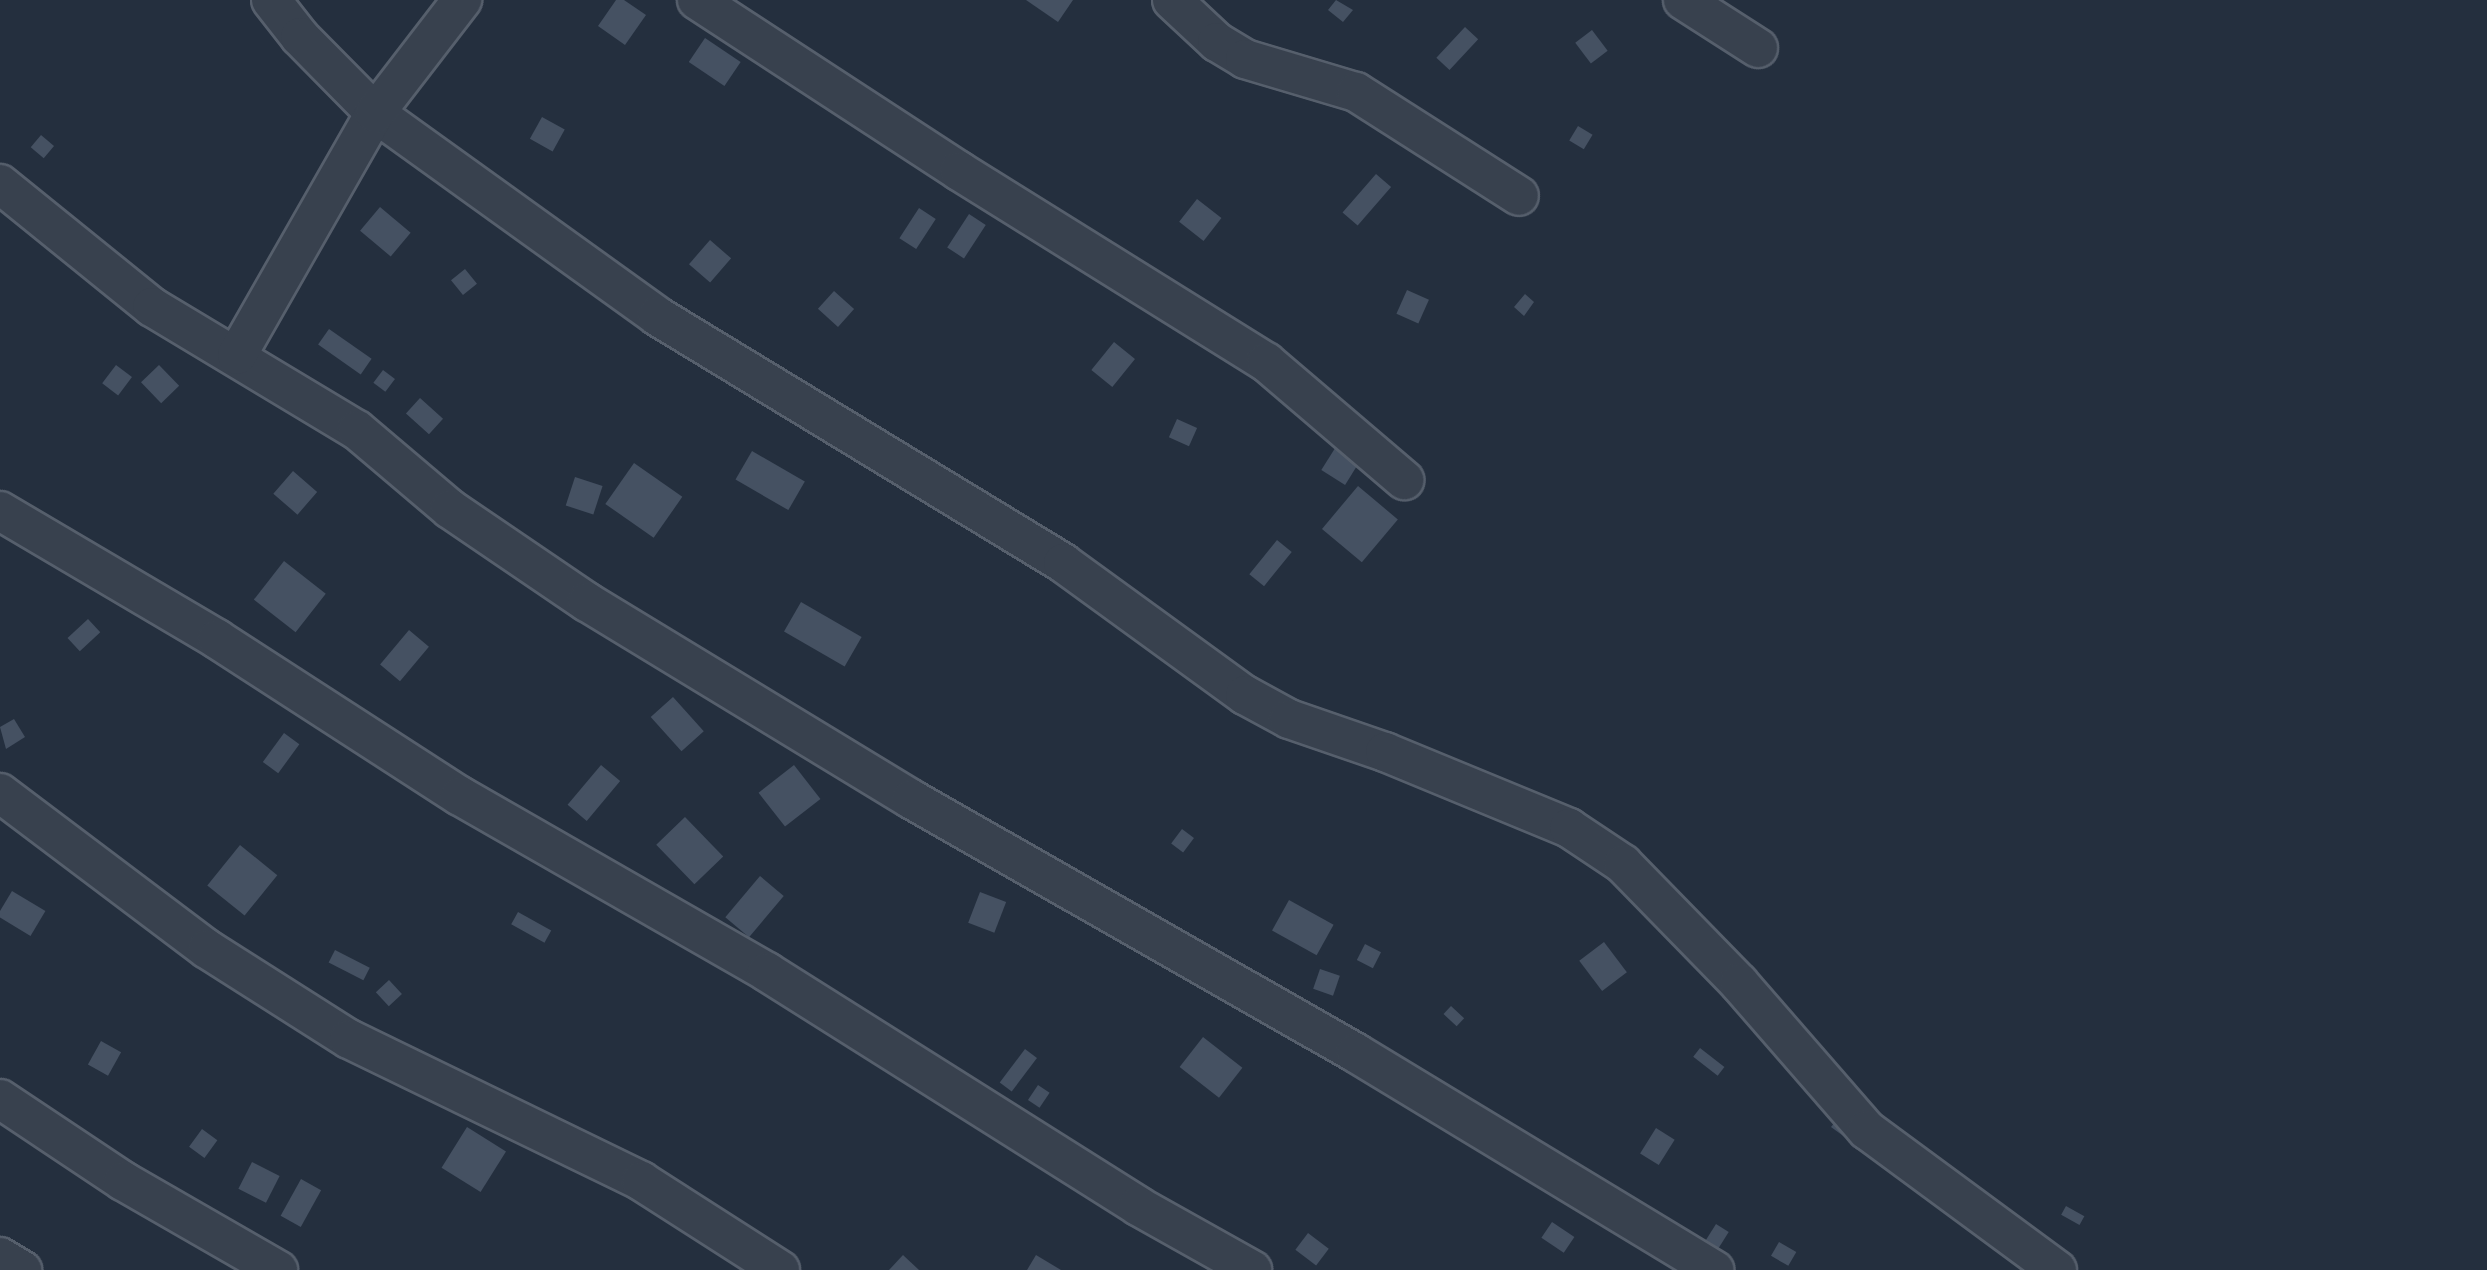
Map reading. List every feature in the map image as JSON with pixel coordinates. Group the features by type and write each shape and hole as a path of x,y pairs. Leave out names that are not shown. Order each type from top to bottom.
{"street":[{"path":"271,0 300,37 375,113 657,316 1063,563 1245,695 1289,719 1385,752 1569,828 1623,864 1739,983 1867,1130 2057,1270"},
{"path":"237,355 375,113 462,0"},
{"path":"697,0 1025,213 1266,362 1404,480"},
{"path":"1172,0 1217,42 1245,59 1356,92 1519,197"},
{"path":"1683,0 1758,48"},
{"path":"0,184 152,307 237,355 356,430 450,509 596,608 911,799 1356,1053 1715,1270"},
{"path":"0,511 216,639 460,796 767,972 1138,1206 1252,1270"},
{"path":"0,793 207,949 349,1038 641,1181 780,1270"},
{"path":"0,1100 123,1181 278,1270"},
{"path":"0,1257 22,1270"}],"building":[{"path":"616,0 624,0 646,15 625,45 598,26"},
{"path":"1026,0 1073,0 1058,22"},
{"path":"1336,0 1353,10 1343,22 1328,10"},
{"path":"1465,27 1478,39 1450,70 1436,58"},
{"path":"1592,30 1608,51 1591,63 1575,43"},
{"path":"705,38 741,62 724,86 689,62"},
{"path":"542,117 565,130 553,151 530,139"},
{"path":"1578,126 1593,135 1584,149 1569,141"},
{"path":"41,135 54,146 44,158 31,147"},
{"path":"1376,174 1391,187 1358,226 1343,212"},
{"path":"1197,199 1221,218 1204,241 1179,222"},
{"path":"380,207 411,233 391,256 360,231"},
{"path":"919,208 936,219 916,249 899,238"},
{"path":"969,214 986,225 964,258 947,248"},
{"path":"710,240 731,258 710,283 689,264"},
{"path":"465,269 477,284 463,295 451,280"},
{"path":"1407,290 1429,300 1418,324 1396,314"},
{"path":"834,291 854,309 838,327 818,309"},
{"path":"1525,294 1534,302 1524,316 1514,307"},
{"path":"329,329 372,359 361,374 318,345"},
{"path":"1114,342 1135,359 1112,387 1091,370"},
{"path":"116,365 132,377 118,395 102,383"},
{"path":"159,365 179,386 161,403 141,382"},
{"path":"383,370 395,379 385,392 373,383"},
{"path":"420,398 443,419 429,434 406,414"},
{"path":"1177,419 1197,428 1189,446 1169,437"},
{"path":"1342,437 1366,452 1345,485 1321,470"},
{"path":"752,451 805,482 788,510 736,480"},
{"path":"634,463 682,497 654,538 605,504"},
{"path":"293,471 317,492 297,515 273,494"},
{"path":"575,477 603,486 593,514 566,506"},
{"path":"1358,486 1398,519 1362,562 1322,529"},
{"path":"1277,540 1292,552 1264,586 1249,574"},
{"path":"284,561 326,594 296,632 254,600"},
{"path":"801,602 862,637 845,666 784,631"},
{"path":"88,619 100,632 80,651 68,638"},
{"path":"409,630 429,647 400,681 380,664"},
{"path":"673,697 704,731 681,751 651,717"},
{"path":"14,719 25,737 6,749 0,727"},
{"path":"284,733 299,744 278,773 263,762"},
{"path":"601,765 620,781 587,821 568,805"},
{"path":"794,765 820,799 785,827 759,793"},
{"path":"685,817 723,857 694,884 656,845"},
{"path":"1182,829 1194,838 1183,852 1171,843"},
{"path":"240,845 277,875 245,916 207,885"},
{"path":"760,876 784,896 749,937 725,917"},
{"path":"12,891 45,911 30,936 0,918 0,911"},
{"path":"980,892 1006,902 994,933 968,923"},
{"path":"1289,900 1334,925 1317,955 1272,931"},
{"path":"518,912 551,930 544,943 511,924"},
{"path":"1604,942 1627,972 1602,991 1579,961"},
{"path":"1365,944 1381,952 1373,968 1357,960"},
{"path":"335,950 370,968 363,980 329,962"},
{"path":"1320,969 1340,976 1333,996 1313,989"},
{"path":"389,980 402,994 389,1006 376,992"},
{"path":"1451,1006 1464,1018 1457,1026 1443,1014"},
{"path":"1203,1037 1242,1068 1219,1098 1180,1067"},
{"path":"101,1041 121,1052 108,1076 88,1065"},
{"path":"1700,1048 1724,1067 1718,1076 1693,1057"},
{"path":"1025,1049 1037,1058 1012,1092 1000,1083"},
{"path":"1038,1085 1050,1093 1040,1108 1028,1100"},
{"path":"1839,1117 1864,1151 1831,1127"},
{"path":"467,1127 506,1151 481,1192 442,1168"},
{"path":"1656,1128 1675,1140 1659,1165 1640,1153"},
{"path":"202,1129 217,1140 204,1158 189,1147"},
{"path":"252,1162 280,1176 266,1203 238,1189"},
{"path":"301,1179 321,1190 301,1227 281,1216"},
{"path":"2066,1206 2084,1216 2080,1225 2061,1215"},
{"path":"1552,1222 1574,1237 1564,1253 1541,1238"},
{"path":"1716,1224 1729,1232 1719,1248 1706,1240"},
{"path":"1308,1233 1329,1249 1316,1265 1295,1250"},
{"path":"1779,1242 1796,1252 1788,1266 1771,1256"},
{"path":"903,1255 919,1270 889,1270"},
{"path":"1036,1255 1061,1270 1027,1270"}]}
